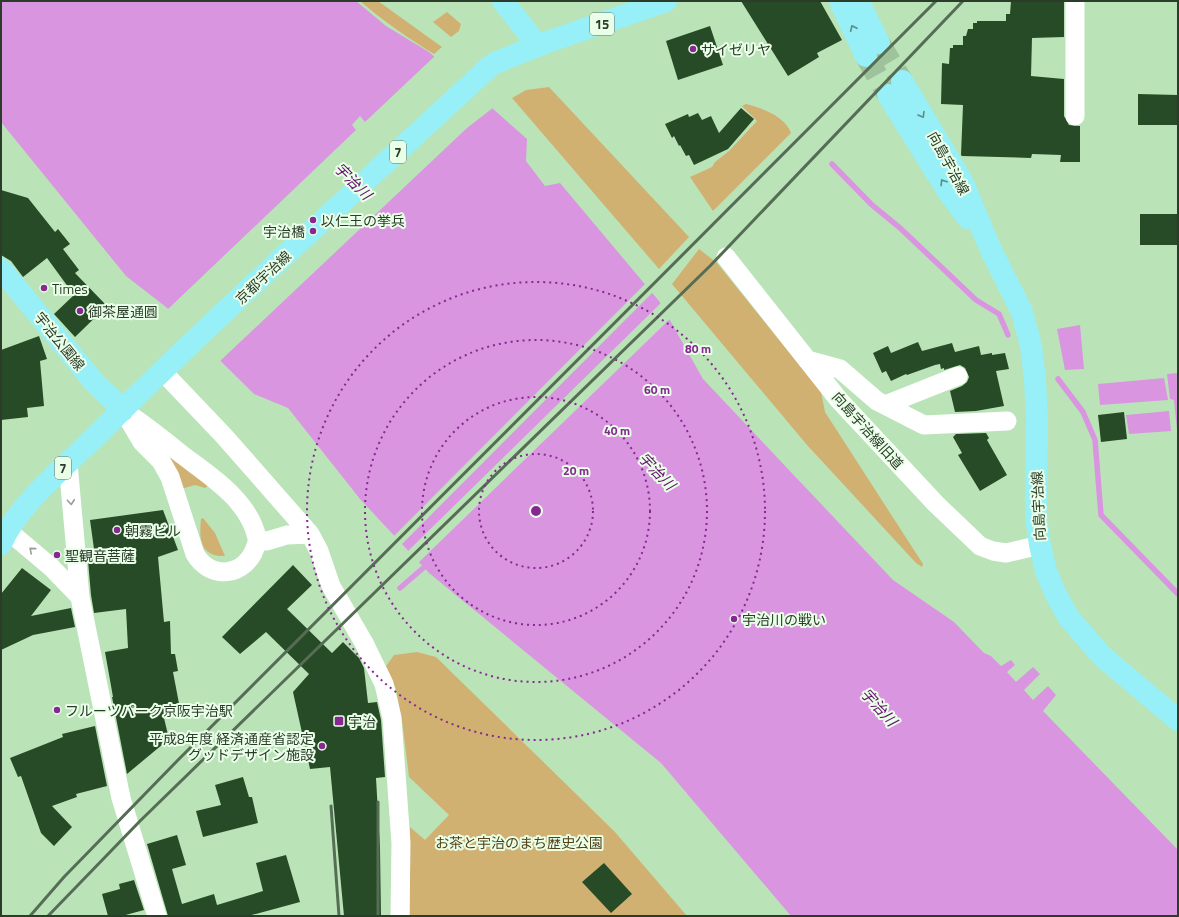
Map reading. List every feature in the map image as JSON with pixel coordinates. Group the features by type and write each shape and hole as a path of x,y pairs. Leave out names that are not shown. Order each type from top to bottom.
{"main road":[{"path":"503,1 538,46"},
{"name":"15","path":"538,46 666,1"},
{"path":"840,1 873,49 858,1"},
{"name":"京都宇治線","path":"3,536 29,502 169,364 497,62 538,46"},
{"name":"向島宇治線","path":"895,88 963,183 990,248 1022,312 1031,346 1036,410 1036,516 1040,545 1046,571 1056,595 1069,618 1102,656 1178,720"},
{"name":"宇治公園線","path":"1,269 94,382 123,410"}],"street":[{"path":"1075,1 1075,116"},
{"name":"向島宇治線旧道","path":"726,257 839,400 936,504 980,546 993,551 1006,553 1040,545"},
{"path":"807,360 840,369 877,401 924,425 1007,421"},
{"path":"169,364 224,436 310,534 319,551 331,586 364,643 384,684 392,718 401,843 400,916"},
{"path":"885,406 958,376"},
{"path":"123,410 154,431 212,477 235,499 250,520 257,540 251,556 237,569 219,573 199,561 195,554 170,477 161,461 142,442 123,410"},
{"path":"68,463 80,597 121,798 156,916"},
{"path":"257,540 267,541 287,535 310,534"},
{"path":"3,536 51,567 80,597"},
{"path":"51,567 64,566 76,552"}],"green space":[{"path":"360,1 378,1 442,47 434,54 396,29"},
{"path":"447,12 461,24 459,31 451,37 433,22"},
{"path":"549,87 689,237 659,269 512,98 526,90"},
{"path":"746,104 766,110 778,117 784,122 791,133 713,211 690,177 712,167 715,162 729,151 757,121 742,106"},
{"path":"699,249 717,263 821,392 825,412 923,564 922,567 916,563 807,445 672,284"},
{"path":"152,440 209,485 205,488 195,485 181,489"},
{"path":"203,518 215,533 225,556 217,556 210,553 203,545 200,533 201,519"},
{"name":"お茶と宇治のまち歴史公園","path":"417,652 436,657 615,832 687,916 410,916 410,827 425,840 449,815 409,777 402,721 396,689 386,666 394,655"}],"water":[{"name":"宇治川","path":"1,1 356,1 386,26 429,52 527,139 526,161 545,186 560,183 659,301 703,379 893,580 954,622 984,653 991,656 1001,666 1011,660 1015,665 1007,672 1016,682 1033,667 1040,674 1024,690 1033,700 1048,686 1056,695 1043,711 1178,850 1178,916 791,916 661,763 429,573 360,499 288,408 254,394 166,307 126,276 1,122"},
{"path":"1080,325 1084,369 1065,370 1057,329"},
{"path":"1178,373 1177,430 1174,400 1170,399 1167,374"},
{"path":"1164,378 1168,400 1100,405 1098,384"},
{"path":"1169,411 1171,431 1129,434 1126,415"}],"pier":[{"name":"宇治橋","path":"436,55 494,107 467,128 219,362 167,310 356,130 352,125 360,116 365,122"},
{"path":"646,283 653,292 401,545 393,537"},
{"path":"662,302 671,318 418,563 407,552"}],"building":[{"path":"741,1 820,1 842,40 817,53 819,57 788,76"},
{"path":"1011,1 1064,1 1064,37 1032,38 1031,76 1064,79 1064,116 1069,125 1080,126 1080,162 1060,162 1061,155 1032,154 1031,158 961,155 963,105 941,104 942,63 949,64 950,48 953,48 953,45 963,45 963,36 966,36 968,29 973,29 973,23 977,23 977,21 1006,21 1006,14 1010,14"},
{"name":"サイゼリヤ","path":"710,26 723,65 678,80 666,41"},
{"path":"1138,94 1178,95 1178,125 1138,125"},
{"path":"741,108 754,119 728,149 694,165 689,155 686,156 680,145 679,146 674,136 672,138 665,124 688,114 689,117 698,113 702,120 711,116 719,133"},
{"path":"1,190 28,198 55,232 58,229 70,244 63,249 79,270 75,273 107,306 75,337 54,314 74,295 47,258 23,277 11,261 1,255"},
{"path":"1140,214 1178,214 1178,245 1140,245"},
{"path":"39,336 47,359 40,361 44,406 27,408 28,417 1,420 1,350"},
{"path":"918,342 922,351 952,343 955,352 979,346 981,355 1005,353 1009,369 996,371 1004,406 976,411 955,412 950,391 962,386 967,382 969,377 965,368 960,365 944,370 944,368 941,369 940,364 935,365 907,375 906,374 891,381 886,371 882,373 873,353 888,346 891,353"},
{"path":"1124,412 1127,439 1101,442 1098,415"},
{"path":"986,433 989,438 987,440 1007,475 980,491 958,455 962,453 953,437 956,434"},
{"path":"163,510 178,550 158,557 164,622 170,621 171,654 175,654 178,671 173,672 181,714 164,718 169,739 127,774 105,652 128,648 126,609 94,613 87,549 94,549 90,520"},
{"path":"293,565 312,585 287,609 332,653 343,642 359,658 364,668 368,703 377,702 381,720 385,777 376,778 380,848 381,916 344,916 330,767 310,769 293,692 309,674 266,632 240,654 222,637"},
{"path":"22,568 51,590 31,616 71,608 75,627 33,635 1,650 1,594"},
{"path":"95,726 107,786 76,794 77,797 52,806 72,827 54,846 41,833 21,776 18,777 10,758 63,737 62,734"},
{"path":"243,777 249,797 252,797 258,823 203,837 196,811 221,805 215,785"},
{"path":"177,835 186,865 172,869 182,904 214,894 217,905 263,891 256,863 286,855 300,902 248,916 168,916 147,844"},
{"path":"604,863 632,894 611,913 582,882"},
{"path":"134,880 144,910 122,916 108,916 102,894 120,889 119,884"}],"waterway":[{"path":"832,164 871,204 899,227 976,300 999,314 1008,335"},
{"path":"1058,379 1083,412 1095,440 1101,515 1178,594"},
{"path":"400,588 429,563"}],"tunnel":[{"path":"879,43 902,81"},
{"path":"866,56 888,95"}],"railway":[{"path":"30,916 64,877 178,760 936,1"},
{"path":"48,916 140,821 710,266 963,1"},
{"path":"378,802 378,916"},
{"path":"331,806 339,916"}],"place":[{"name":"サイゼリヤ","path":"693,49"},
{"name":"以仁王の挙兵","path":"313,220"},
{"name":"宇治橋","path":"313,231"},
{"name":"Times","path":"44,288"},
{"name":"御茶屋通圓","path":"80,311"},
{"name":"朝霧ビル","path":"117,530"},
{"name":"聖観音菩薩","path":"57,555"},
{"name":"宇治川の戦い","path":"734,619"},
{"name":"フルーツパーク京阪宇治駅","path":"57,710"},
{"name":"宇治","path":"339,721"},
{"name":"平成8年度 経済通産省認定 グッドデザイン施設","path":"322,746"}]}
